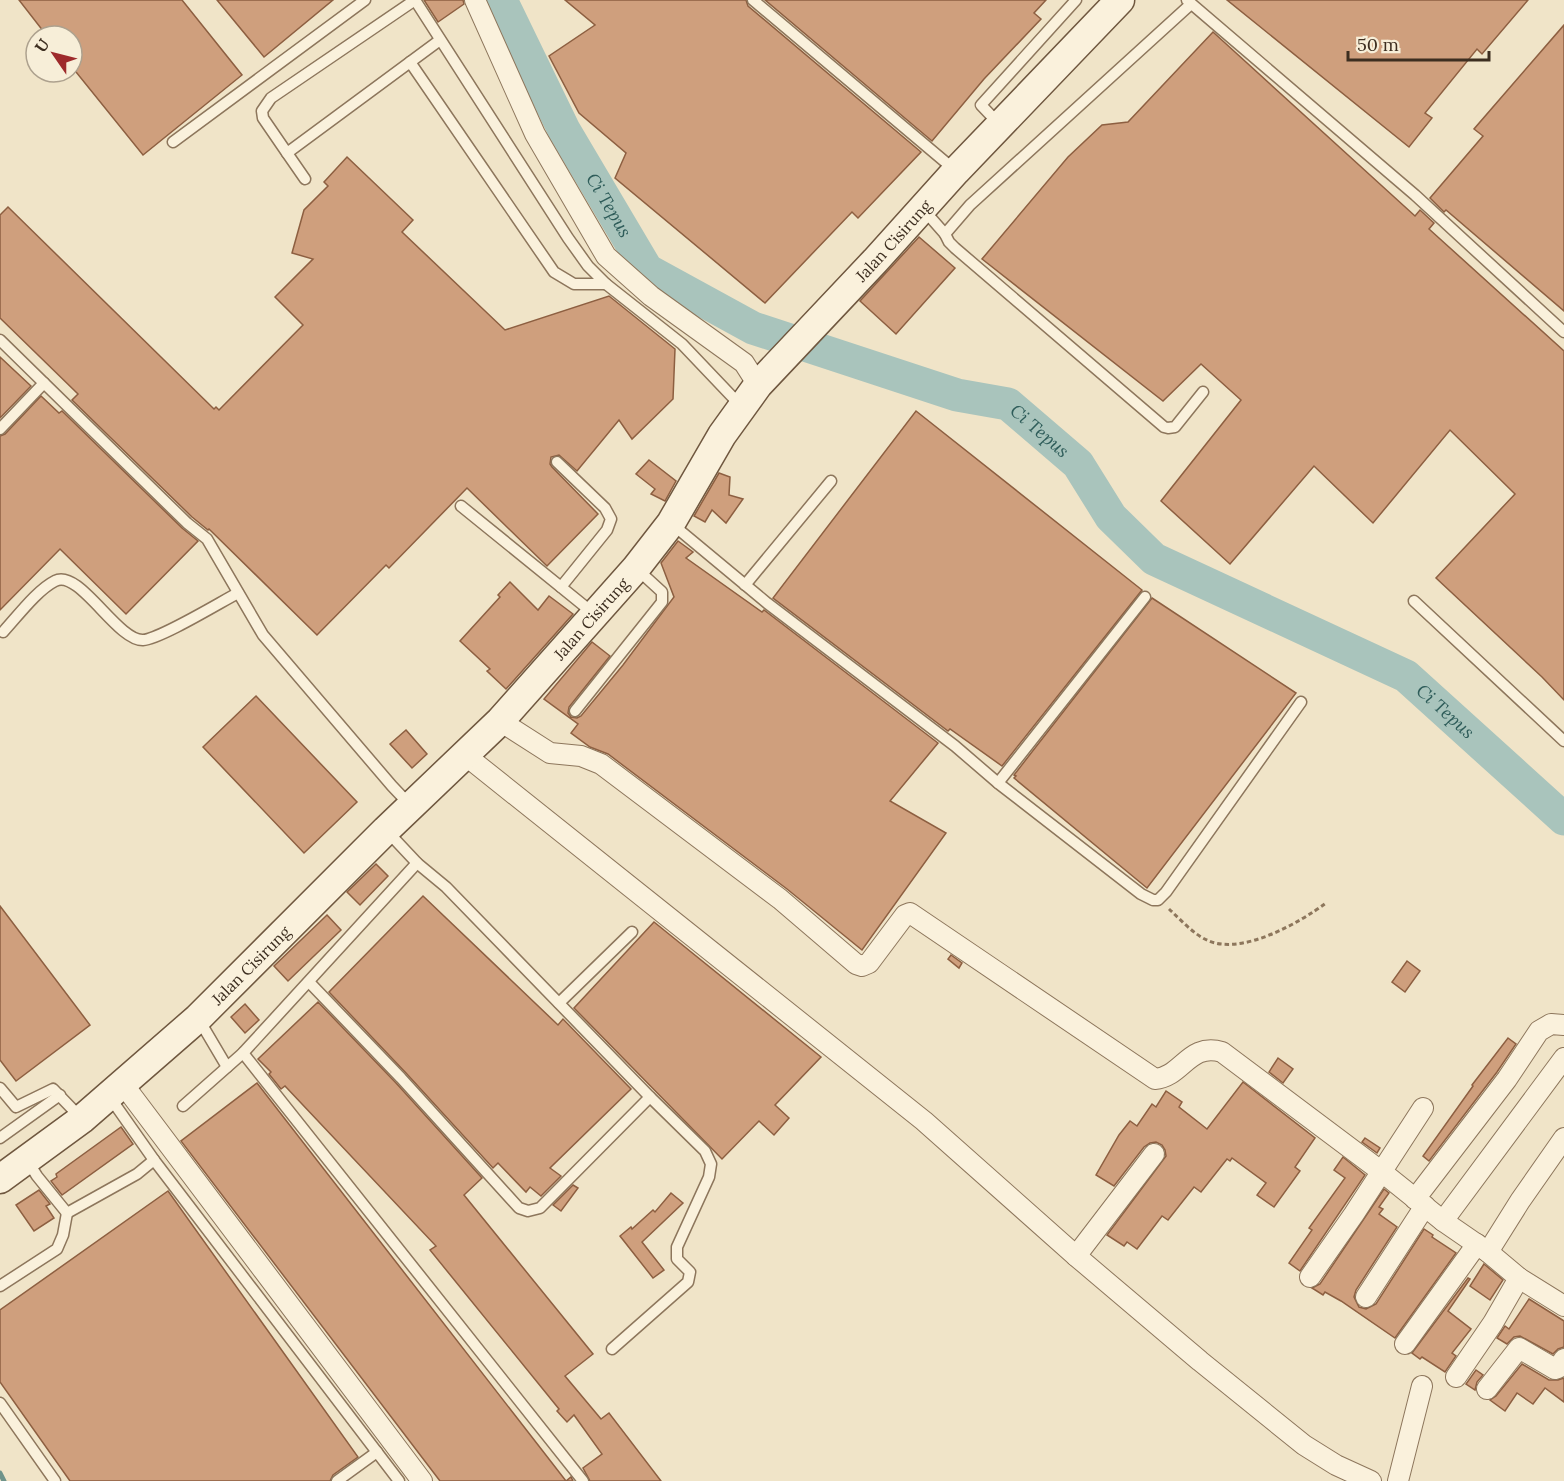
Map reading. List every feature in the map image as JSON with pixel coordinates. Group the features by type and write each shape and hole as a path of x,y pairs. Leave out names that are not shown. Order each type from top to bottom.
{"main road":[{"name":"Jalan Cisirung","path":"0,1179 82,1119 198,1018 386,830 500,721 636,568 671,524 722,435 758,386 956,171 1120,0"}],"street":[{"path":"474,0 535,134 606,255 651,296 744,363 758,386"},
{"path":"500,721 550,753 581,756 601,764 780,899 855,964 862,966 869,963 905,915 910,913 1155,1079 1164,1077 1197,1052 1209,1049 1222,1052 1519,1278 1562,1300"},
{"path":"465,755 924,1121 1200,1362 1304,1445 1336,1465 1371,1481"},
{"path":"1366,1297 1420,1203 1539,1031 1551,1024 1564,1024"},
{"path":"1443,1221 1564,1058"},
{"path":"116,1090 422,1481"},
{"path":"1310,1277 1423,1108"},
{"path":"1405,1344 1520,1201 1564,1138"},
{"path":"1076,1256 1154,1154"},
{"path":"1456,1377 1493,1323 1519,1278"},
{"path":"1487,1389 1519,1348 1555,1368 1558,1368 1564,1359"},
{"path":"1398,1481 1422,1386"}],"lane":[{"path":"173,142 364,0"},
{"path":"305,179 263,118 262,111 271,98 415,0 588,266 606,284 682,344 758,386"},
{"path":"753,0 956,171"},
{"path":"1000,125 981,105 1076,0"},
{"path":"945,234 970,205 1189,2 1415,195 1564,332"},
{"path":"287,153 440,40"},
{"path":"410,62 554,272 574,284 606,284"},
{"path":"923,208 945,234 948,242 1164,427 1175,427 1203,392"},
{"path":"0,340 187,523 207,539 263,635 411,806"},
{"path":"0,429 44,383"},
{"path":"557,462 605,507 611,519 606,530 561,587"},
{"path":"746,585 831,481"},
{"path":"461,506 594,614"},
{"path":"671,524 746,585 955,746 998,783 1141,894 1153,900 1158,900 1301,702"},
{"path":"575,711 662,602 662,592 636,568"},
{"path":"3,632 43,589 56,580 65,580 78,586 131,638 144,640 238,593"},
{"path":"998,783 1145,597"},
{"path":"1414,601 1564,741"},
{"path":"386,830 417,863 446,887 705,1151 711,1164 709,1177 677,1247 677,1259 690,1272 688,1282 612,1348"},
{"path":"183,1106 243,1053 417,863"},
{"path":"559,1003 632,932"},
{"path":"309,982 524,1211 540,1208 650,1097"},
{"path":"198,1018 227,1067"},
{"path":"243,1053 583,1481"},
{"path":"0,1088 16,1107 51,1089 60,1095 82,1119"},
{"path":"116,1090 154,1160 399,1481"},
{"path":"0,1138 60,1095"},
{"path":"0,1286 57,1249 63,1235 67,1213 26,1160"},
{"path":"67,1213 137,1174 154,1160"},
{"path":"0,1403 55,1481"},
{"path":"337,1481 377,1452"}],"path":[{"path":"1158,900 1208,941 1233,945 1276,933 1326,903"}],"building":[{"path":"19,0 182,0 242,75 143,155 84,82 84,24 38,24"},
{"path":"217,0 333,0 264,57"},
{"path":"424,0 463,0 464,4 438,22"},
{"path":"565,0 746,0 748,6 921,152 858,218 852,212 765,303 615,178 626,153 579,113 549,56 595,25"},
{"path":"765,0 1046,0 1034,13 1041,19 984,79 932,141"},
{"path":"1227,0 1528,0 1482,54 1477,49 1425,113 1432,118 1409,147"},
{"path":"1564,25 1564,311 1430,198 1483,136 1474,129"},
{"path":"1213,32 1415,216 1420,210 1434,223 1429,229 1564,351 1564,700 1436,578 1515,494 1450,430 1373,523 1314,466 1230,564 1161,501 1241,400 1201,364 1163,401 982,259 1068,157 1102,125 1128,122"},
{"path":"347,157 413,220 402,232 505,330 609,296 675,349 673,399 632,439 619,420 577,471 559,455 551,457 552,467 598,514 547,566 467,488 389,568 386,565 317,635 72,400 78,394 0,318 0,215 8,207 214,409 216,407 219,410 303,325 275,297 313,259 292,253 304,210 328,186 324,182"},
{"path":"919,237 955,268 896,334 860,301"},
{"path":"0,357 31,386 0,418"},
{"path":"41,396 59,413 62,411 198,541 126,614 60,549 0,610 0,436 5,434"},
{"path":"916,411 1142,590 1002,766 950,729 948,731 773,598"},
{"path":"649,460 676,481 665,501 651,494 655,489 636,474"},
{"path":"719,473 730,477 729,495 743,499 726,523 712,510 705,522 694,516"},
{"path":"678,541 693,552 686,558 762,612 764,610 938,743 890,801 946,833 862,950 787,889 608,754 590,747 571,733 578,724 544,699 592,642 610,656 569,707 568,713 571,717 581,716 674,597 661,563"},
{"path":"510,582 538,610 549,596 573,614 506,689 487,671 490,669 460,641 500,597 498,595"},
{"path":"1152,598 1296,693 1147,888 1014,778 1016,776 1014,775"},
{"path":"256,696 357,802 304,853 203,747"},
{"path":"406,730 427,754 412,768 390,744"},
{"path":"376,864 388,876 360,905 347,892"},
{"path":"423,896 558,1025 563,1019 631,1089 550,1168 561,1176 541,1196 530,1187 526,1192 498,1163 493,1168 329,992"},
{"path":"0,906 90,1025 16,1081 0,1060"},
{"path":"327,915 341,930 288,981 274,966"},
{"path":"654,922 821,1057 775,1105 789,1118 774,1135 759,1121 722,1159 574,1008"},
{"path":"951,955 962,963 959,968 948,959"},
{"path":"1407,961 1420,971 1405,992 1392,982"},
{"path":"318,1002 396,1083 482,1178 464,1195 593,1354 565,1376 601,1419 609,1413 661,1481 590,1481 583,1468 602,1454 574,1415 567,1422 557,1411 559,1409 430,1250 436,1246 285,1086 281,1089 269,1074 271,1072 258,1059"},
{"path":"245,1004 259,1020 245,1033 231,1017"},
{"path":"1508,1038 1516,1044 1429,1161 1423,1156"},
{"path":"1278,1058 1293,1069 1283,1083 1269,1072"},
{"path":"1243,1082 1315,1138 1295,1167 1300,1171 1274,1207 1257,1195 1266,1183 1232,1158 1230,1161 1227,1159 1201,1192 1194,1187 1168,1220 1162,1216 1137,1249 1127,1242 1124,1246 1107,1235 1166,1156 1162,1145 1156,1142 1150,1143 1144,1147 1114,1186 1096,1175 1119,1135 1130,1121 1137,1126 1152,1104 1156,1107 1166,1091 1182,1102 1179,1107 1207,1129"},
{"path":"257,1083 566,1481 440,1481 181,1141"},
{"path":"121,1127 133,1144 62,1195 51,1181 57,1177 56,1174"},
{"path":"1365,1138 1380,1148 1377,1153 1362,1142"},
{"path":"1343,1157 1365,1175 1300,1271 1289,1263 1312,1230 1309,1228 1345,1178 1334,1170"},
{"path":"573,1185 578,1188 561,1211 553,1205"},
{"path":"1384,1189 1389,1193 1379,1207 1383,1209 1379,1214 1397,1227 1356,1290 1354,1297 1359,1307 1366,1309 1376,1304 1424,1229 1456,1253 1395,1338 1341,1301 1325,1292 1323,1295 1312,1288 1320,1284"},
{"path":"39,1190 50,1204 46,1206 54,1218 34,1231 16,1205"},
{"path":"168,1191 358,1457 333,1475 330,1481 70,1481 0,1382 0,1310"},
{"path":"671,1193 683,1203 642,1242 664,1270 653,1278 620,1236 631,1227 632,1229 653,1210 655,1212"},
{"path":"1484,1264 1503,1280 1490,1300 1470,1286"},
{"path":"1468,1278 1470,1279 1448,1311 1471,1329 1452,1353 1456,1356 1445,1372 1412,1353"},
{"path":"1529,1299 1564,1321 1564,1347 1553,1354 1520,1336 1514,1337 1507,1344 1497,1338 1505,1326 1509,1329"},
{"path":"1522,1364 1549,1380 1564,1378 1564,1402 1545,1388 1533,1404 1517,1393 1505,1411 1490,1400 1496,1396"},
{"path":"1476,1370 1483,1375 1477,1382 1475,1390 1466,1384"}],"waterway":[{"name":"Ci Tepus","path":"501,0 564,130 647,270 753,328 957,395 1008,404 1078,464 1111,517 1154,559 1406,676 1564,819"},
{"path":"0,1473 4,1481"}]}
